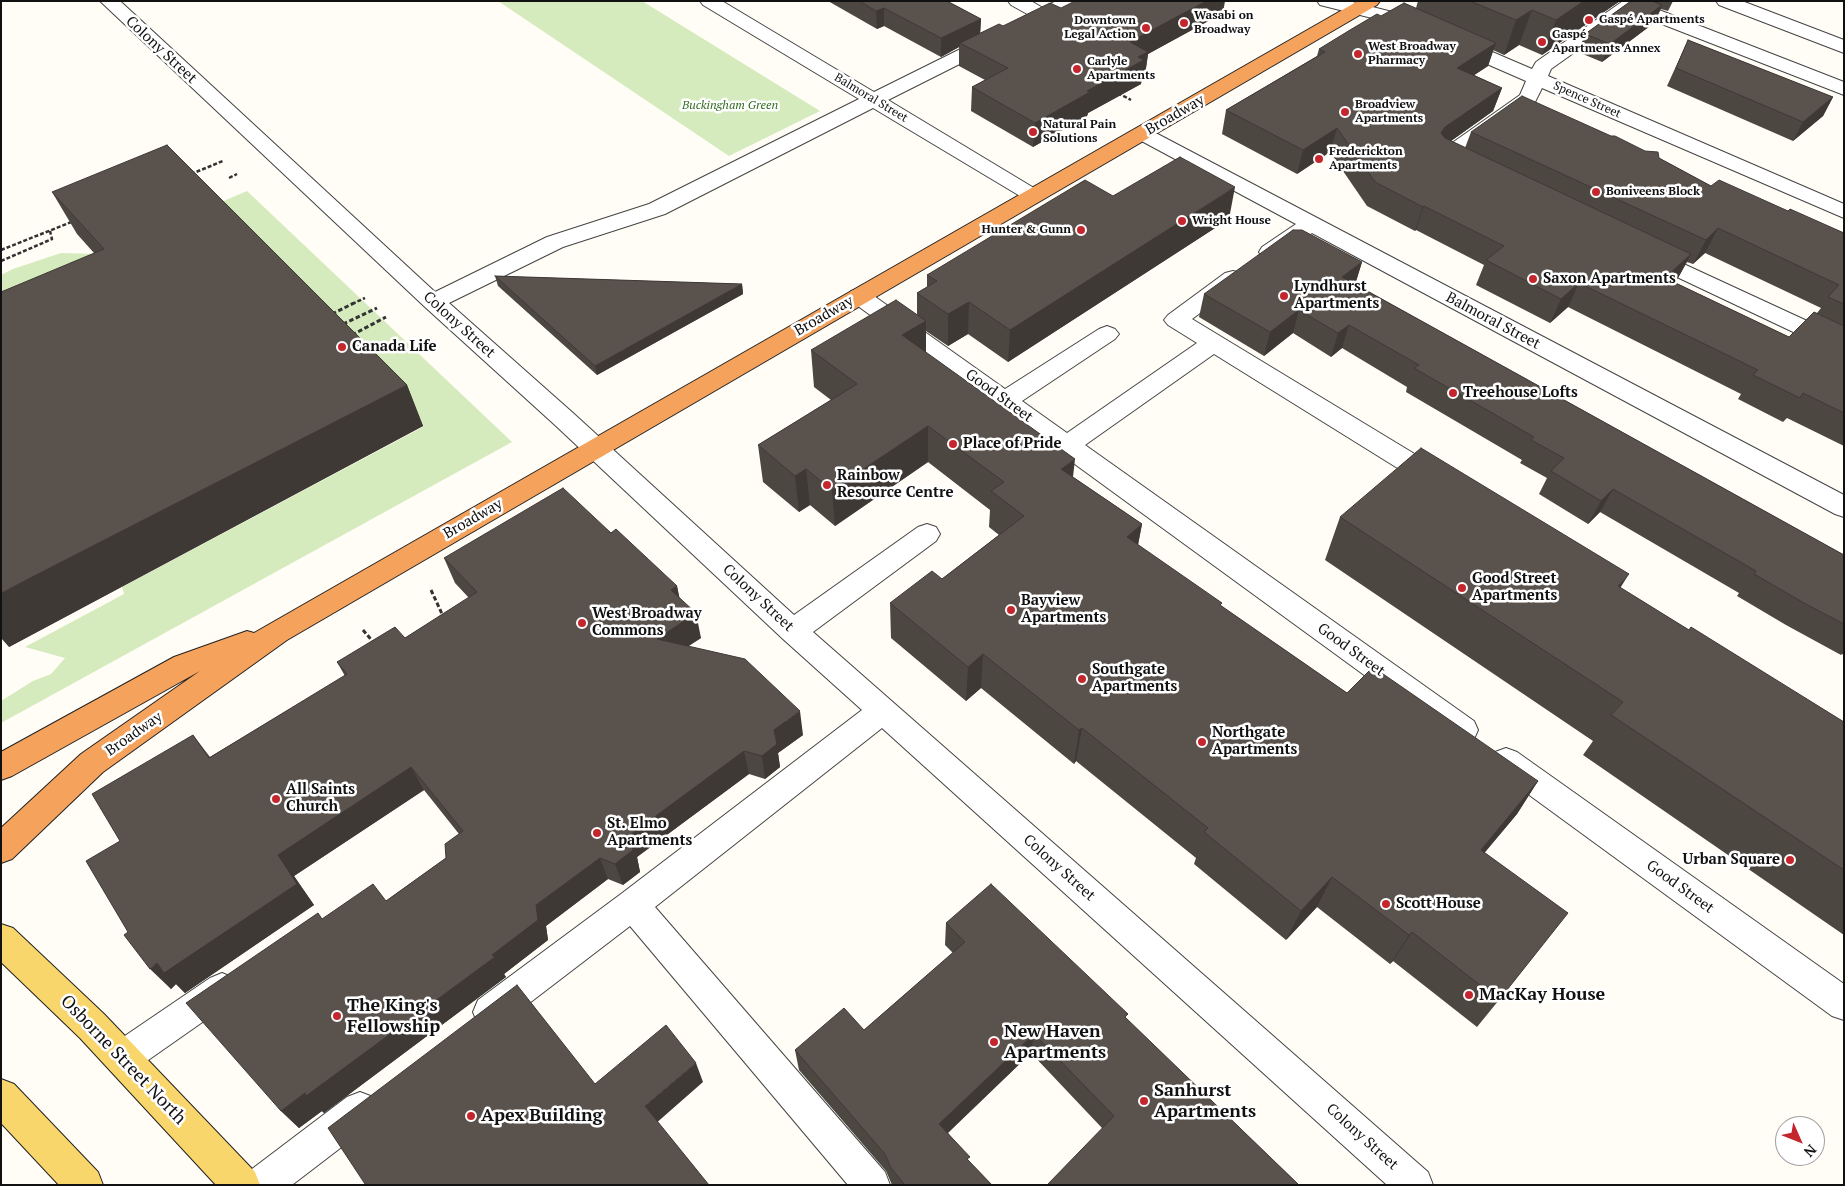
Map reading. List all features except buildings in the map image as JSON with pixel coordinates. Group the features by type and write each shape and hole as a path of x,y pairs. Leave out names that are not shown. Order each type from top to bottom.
{"highway":[{"name":"Broadway","path":"1,849 92,763 277,632 1364,5"},
{"name":"Broadway","path":"1,767 184,664 277,632"}],"main road":[{"name":"Osborne Street North","path":"1,939 92,1026 242,1185"},
{"path":"1,1097 85,1185"}],"street":[{"name":"Colony Street","path":"109,1 433,302 596,448 793,631 1415,1185"},
{"name":"Balmoral Street","path":"709,1 1032,195"},
{"path":"1017,1 1043,14"},
{"path":"433,302 555,242 657,209 1070,1"},
{"name":"Spence Street","path":"1326,1 1364,5 1402,20 1844,212"},
{"path":"1725,1 1844,47"},
{"path":"1480,174 1445,157 1528,98 1543,66 1629,5 1844,89"},
{"name":"Balmoral Street","path":"1143,134 1844,507"},
{"path":"1310,224 1176,320 1456,492"},
{"path":"1631,246 1844,348"},
{"name":"Good Street","path":"859,296 1844,1004"},
{"path":"1005,400 1107,334"},
{"path":"1067,445 1214,343"},
{"path":"793,631 927,534"},
{"path":"466,1030 632,905 883,711"},
{"path":"632,905 872,1185"},
{"path":"122,1058 247,971"},
{"path":"261,1185 386,1090"}],"path":[{"path":"1115,92 1131,100"},
{"path":"187,175 223,161"},
{"path":"229,178 237,174"},
{"path":"1,250 79,219"},
{"path":"1,260 52,239 50,231"},
{"path":"326,317 365,298"},
{"path":"337,328 377,308"},
{"path":"347,338 386,318"},
{"path":"431,590 446,622"},
{"path":"364,630 378,649"}],"green space":[{"name":"Buckingham Green","path":"498,1 642,1 820,111 729,156"},
{"path":"247,191 512,442 1,723 1,701 33,681 51,674 65,658 25,647 124,594 122,587 423,427 1,343 1,275 13,269 61,253 99,254"}],"place":[{"name":"Gaspé Apartments","path":"1589,20"},
{"name":"Wasabi on Broadway","path":"1184,23"},
{"name":"Downtown Legal Action","path":"1146,28"},
{"name":"Gaspé Apartments Annex","path":"1542,42"},
{"name":"West Broadway Pharmacy","path":"1358,54"},
{"name":"Carlyle Apartments","path":"1077,69"},
{"name":"Broadview Apartments","path":"1345,112"},
{"name":"Natural Pain Solutions","path":"1033,132"},
{"name":"Frederickton Apartments","path":"1319,159"},
{"name":"Boniveens Block","path":"1596,192"},
{"name":"Wright House","path":"1182,221"},
{"name":"Hunter & Gunn","path":"1081,230"},
{"name":"Saxon Apartments","path":"1533,279"},
{"name":"Lyndhurst Apartments","path":"1284,296"},
{"name":"Canada Life","path":"342,347"},
{"name":"Treehouse Lofts","path":"1453,393"},
{"name":"Place of Pride","path":"953,444"},
{"name":"Rainbow Resource Centre","path":"827,485"},
{"name":"Good Street Apartments","path":"1462,588"},
{"name":"Bayview Apartments","path":"1011,610"},
{"name":"West Broadway Commons","path":"582,623"},
{"name":"Southgate Apartments","path":"1082,679"},
{"name":"Northgate Apartments","path":"1202,742"},
{"name":"All Saints Church","path":"276,799"},
{"name":"St. Elmo Apartments","path":"597,833"},
{"name":"Urban Square","path":"1790,860"},
{"name":"Scott House","path":"1386,904"},
{"name":"MacKay House","path":"1469,995"},
{"name":"The King's Fellowship","path":"337,1016"},
{"name":"New Haven Apartments","path":"994,1042"},
{"name":"Sanhurst Apartments","path":"1144,1101"},
{"name":"Apex Building","path":"471,1116"}]}
